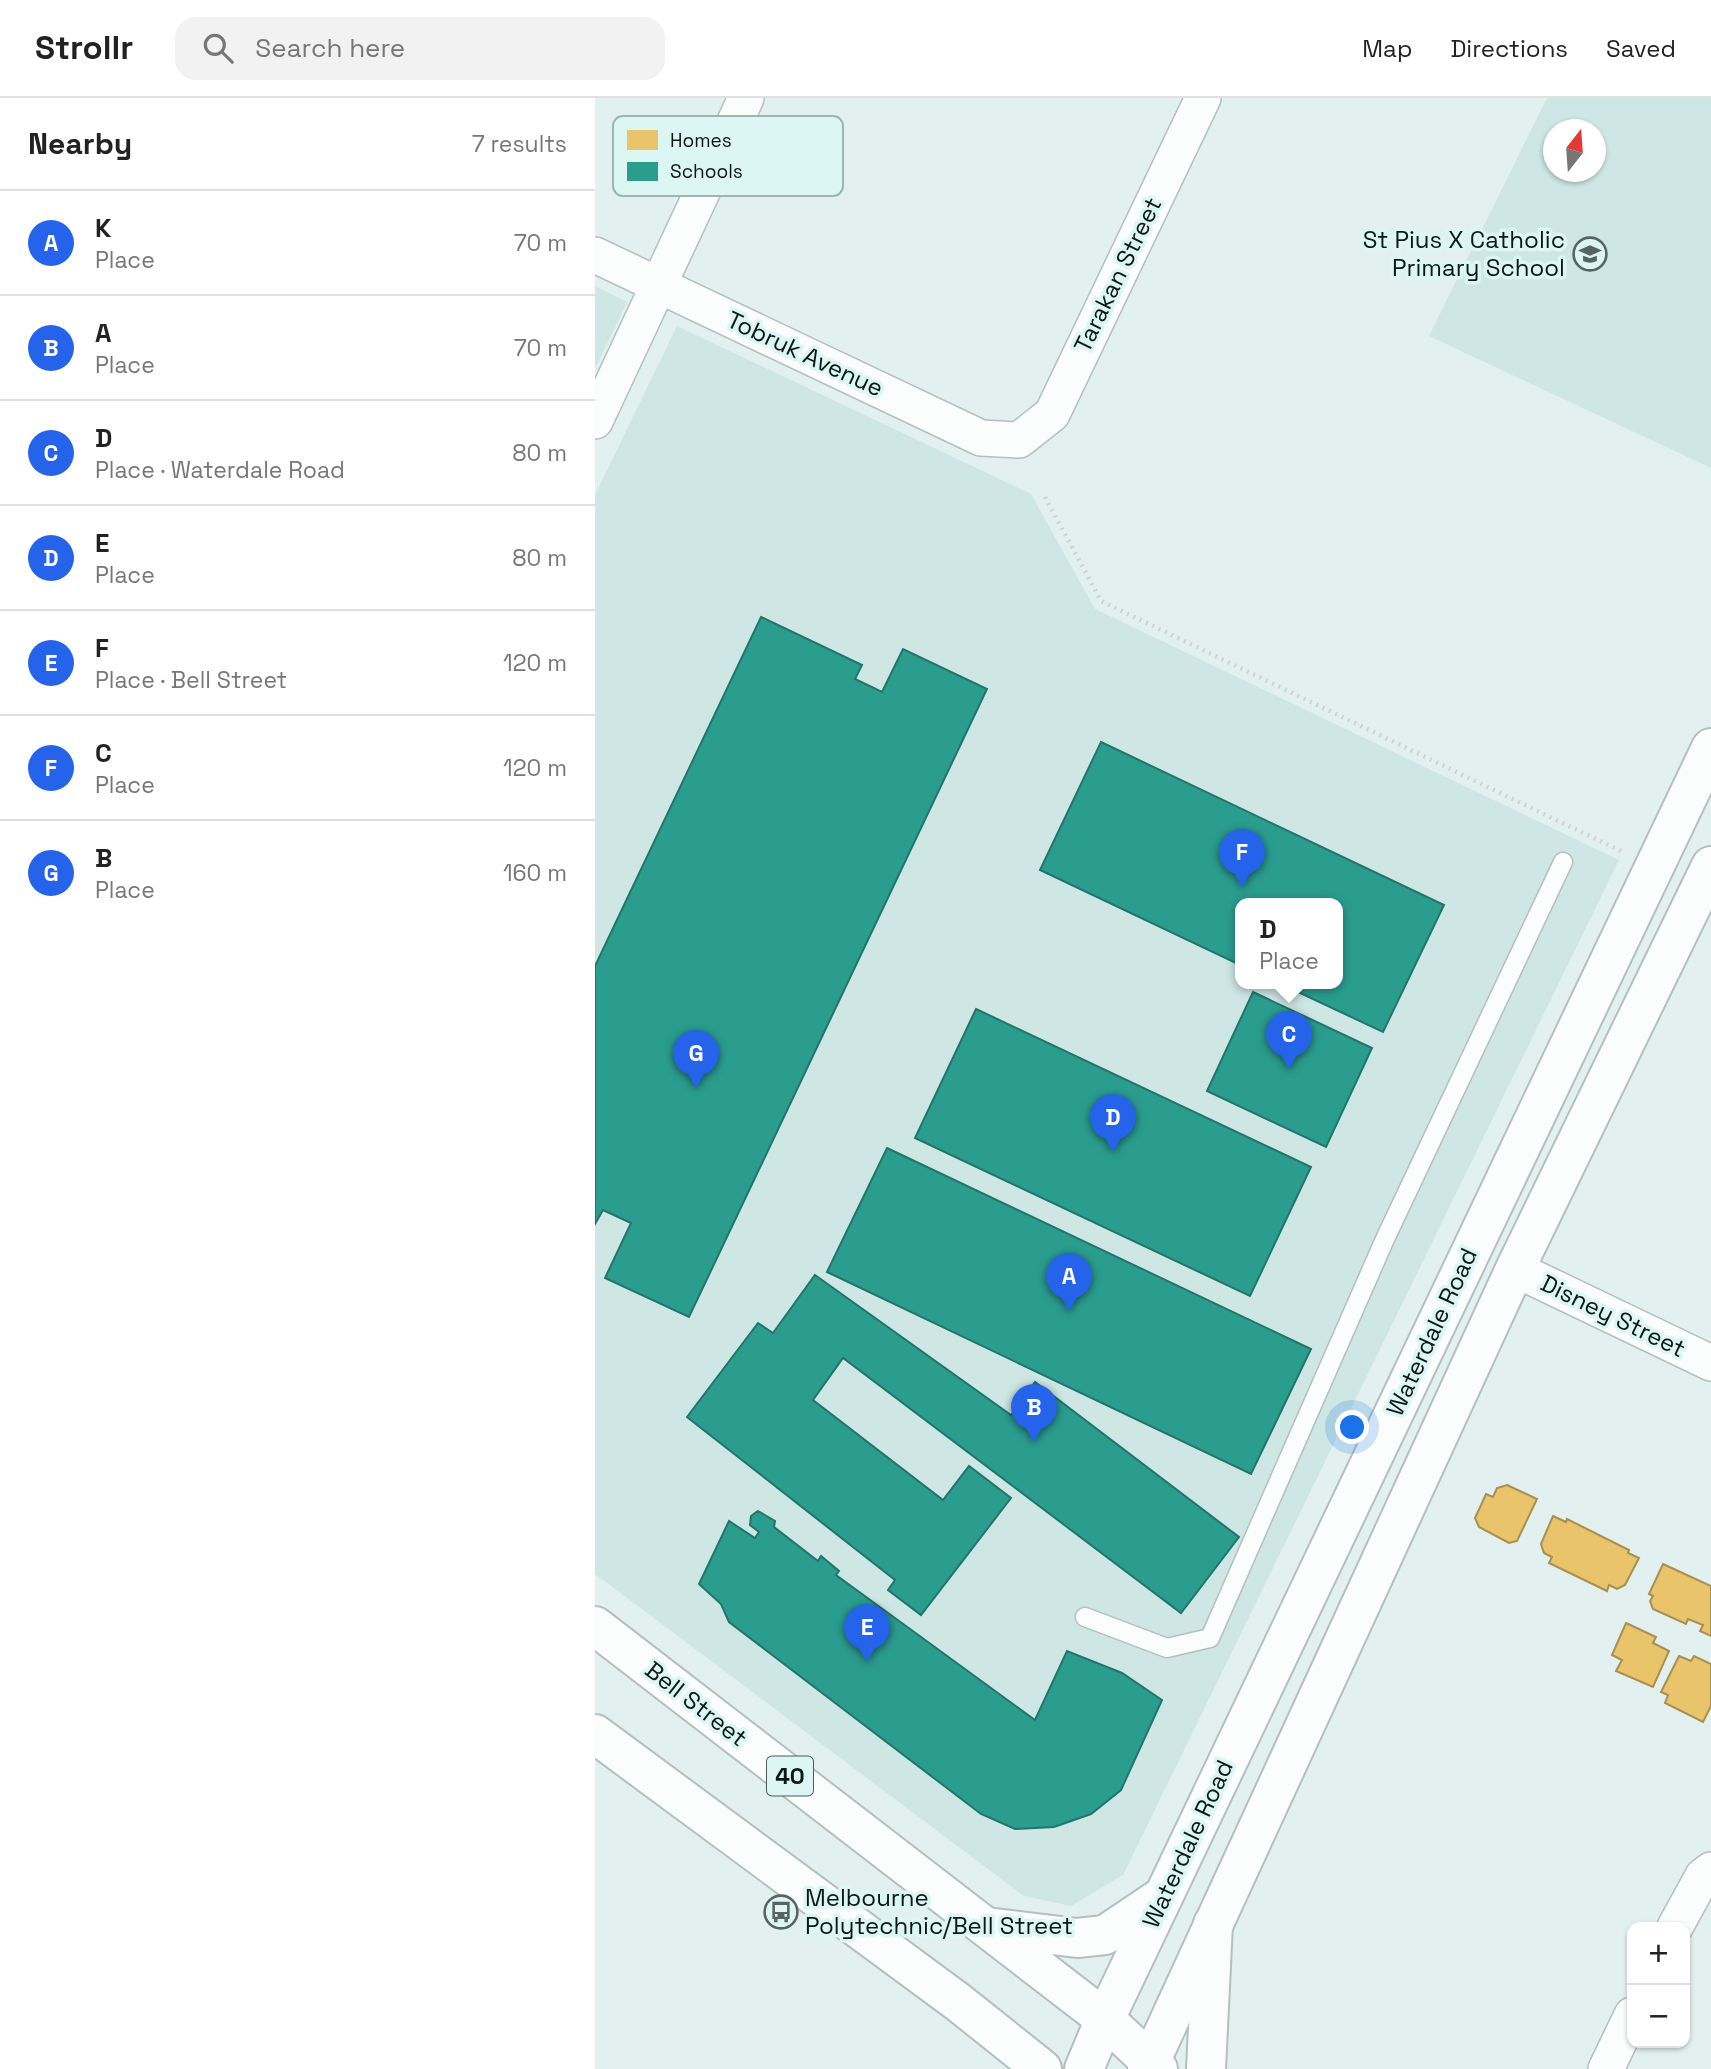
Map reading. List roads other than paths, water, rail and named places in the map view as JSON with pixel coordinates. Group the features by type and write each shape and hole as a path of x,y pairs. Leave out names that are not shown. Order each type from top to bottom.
{"main road":[{"name":"Waterdale Road","path":"1084,2069 1639,874 1711,748"},
{"name":"Waterdale Road","path":"1152,2066 1213,1924 1515,1269 1700,917 1711,866"},
{"path":"1639,874 1700,917"},
{"name":"Bell Street","path":"595,1626 1105,2019 1152,2066"},
{"path":"595,1734 958,2002 1024,2062"},
{"path":"985,1926 1077,1938 1105,1935 1163,1896"},
{"path":"1206,2069 1213,1924"}],"street":[{"path":"738,116 746,98"},
{"name":"Tarakan Street","path":"1019,440 1052,414 1203,98"},
{"path":"595,421 701,196"},
{"name":"Tobruk Avenue","path":"595,255 981,438 1019,440"},
{"name":"Disney Street","path":"1515,1269 1711,1363"},
{"path":"1678,1922 1703,1877 1711,1870"},
{"path":"1606,2069 1627,2025"}],"lane":[{"path":"1085,1617 1167,1648 1210,1638 1385,1239 1563,862"}],"place":[{"name":"St Pius X Catholic Primary School","path":"1590,254"},
{"name":"C","path":"1242,887"},
{"name":"D","path":"1289,1069"},
{"name":"B","path":"696,1088"},
{"name":"E","path":"1113,1152"},
{"name":"K","path":"1069,1311"},
{"name":"A","path":"1034,1442"},
{"name":"F","path":"867,1662"},
{"name":"Melbourne Polytechnic/Bell Street","path":"781,1912"}]}
